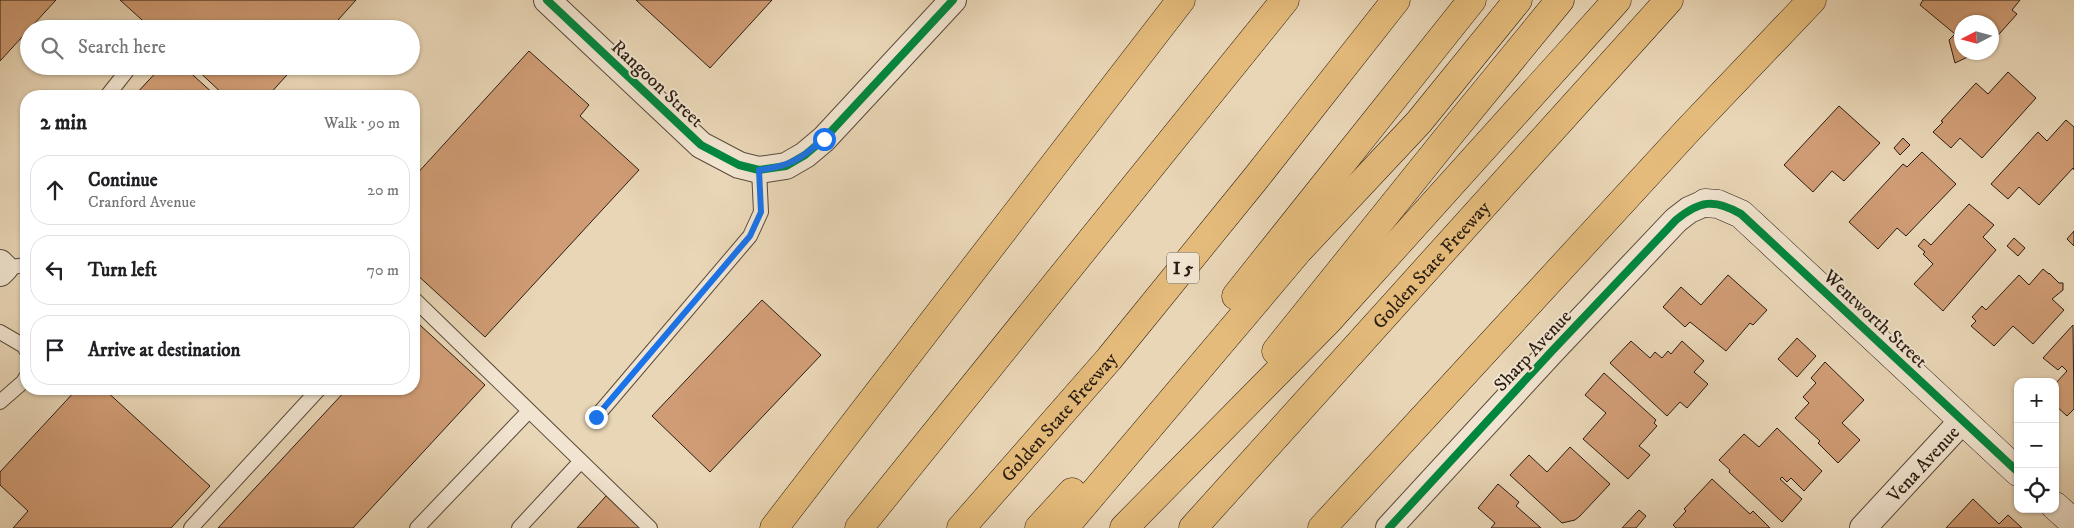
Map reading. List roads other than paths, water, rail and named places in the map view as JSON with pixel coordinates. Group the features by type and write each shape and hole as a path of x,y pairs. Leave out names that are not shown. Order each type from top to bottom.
{"highway":[{"path":"774,528 1181,0"},
{"path":"860,528 1285,0"},
{"name":"Golden State Freeway","path":"961,528 1108,359 1256,178 1396,0"},
{"path":"1039,528 1224,312 1472,0"},
{"path":"1064,528 1299,250 1419,122 1518,0"},
{"path":"1242,408 1263,367 1446,138 1560,0"},
{"path":"1124,528 1328,321 1617,0"},
{"name":"Golden State Freeway","path":"1193,528 1669,0"},
{"path":"1322,528 1689,129 1812,0"}],"street":[{"name":"Rangoon Street","path":"547,0 701,145 739,165 759,170"},
{"path":"759,170 786,166 805,155 824,139 953,0"},
{"name":"Wentworth Street","path":"1705,203 1724,205 1741,214 2014,468"},
{"name":"Sharp Avenue","path":"1390,528 1552,351 1676,220 1688,210 1705,203"},
{"name":"Vena Avenue","path":"1862,528 1962,421"},
{"path":"2059,510 2074,523"}],"lane":[{"path":"112,90 124,75"},
{"path":"596,417 750,236 761,212 759,170"},
{"path":"420,305 650,528"},
{"path":"0,332 20,344"},
{"path":"0,402 20,385"},
{"path":"191,528 313,395"},
{"path":"417,528 529,411"},
{"path":"520,528 581,461"}]}
